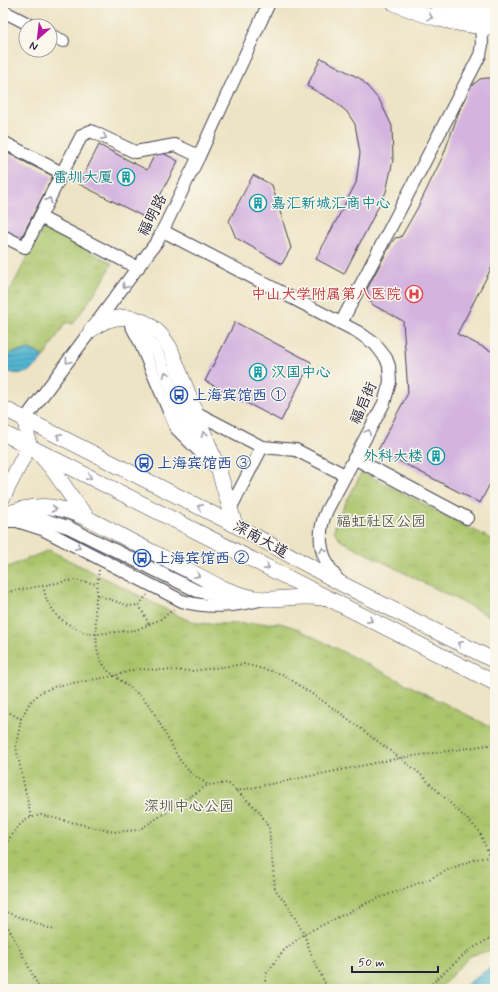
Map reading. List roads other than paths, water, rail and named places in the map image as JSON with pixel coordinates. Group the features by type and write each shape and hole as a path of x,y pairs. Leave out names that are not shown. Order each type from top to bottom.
{"main road":[{"path":"394,3 435,19 486,17"},
{"path":"436,3 486,17"},
{"path":"91,330 104,322 124,321 128,317 139,319 151,326 163,336 170,348 218,471 235,525"},
{"name":"深南大道","path":"3,408 235,525 342,584 495,661"},
{"path":"3,433 25,419 29,446 3,497"},
{"name":"深南大道","path":"3,433 495,684"},
{"path":"29,446 41,456 82,511 91,520"},
{"path":"3,518 13,511 25,508 51,507 91,520 222,588 252,597 267,599 309,597 321,598 335,602"}],"street":[{"name":"福明路","path":"25,419 138,268 163,231 269,3"},
{"path":"3,11 18,19"},
{"path":"340,323 480,55 486,17"},
{"path":"58,39 63,41"},
{"path":"3,236 24,247 82,135 91,131 135,152 175,145 198,156"},
{"path":"3,142 62,173"},
{"path":"40,217 138,268"},
{"name":"福启街","path":"163,231 358,332 375,344 386,358 390,373 388,392 384,403 325,515 321,533 321,546 325,559 333,574 342,584"},
{"path":"124,321 145,337 157,352 197,449 218,471"},
{"path":"195,412 262,447 296,450 346,475"},
{"path":"230,509 262,447"},
{"path":"354,458 467,518"},
{"path":"3,518 28,516 54,522 68,527 197,591 219,596 252,597"},
{"path":"3,518 42,529 182,601 193,604 220,606 267,599"}],"water":[{"path":"30,349 44,357 31,370 21,374 9,372 3,369 11,353"},
{"path":"495,965 495,988 461,989 480,974"}],"place":[{"name":"雷圳大厦","path":"126,177"},
{"name":"嘉汇新城汇商中心","path":"258,203"},
{"name":"中山大学附属第八医院","path":"414,294"},
{"name":"汉国中心","path":"258,372"},
{"name":"上海宾馆西 ①","path":"179,395"},
{"name":"外科大楼","path":"436,456"},
{"name":"上海宾馆西 ③","path":"144,463"},
{"name":"上海宾馆西 ②","path":"142,558"}],"park label":[{"name":"福虹社区公园","path":"381,521"},
{"name":"深圳中心公园","path":"189,806"}]}
